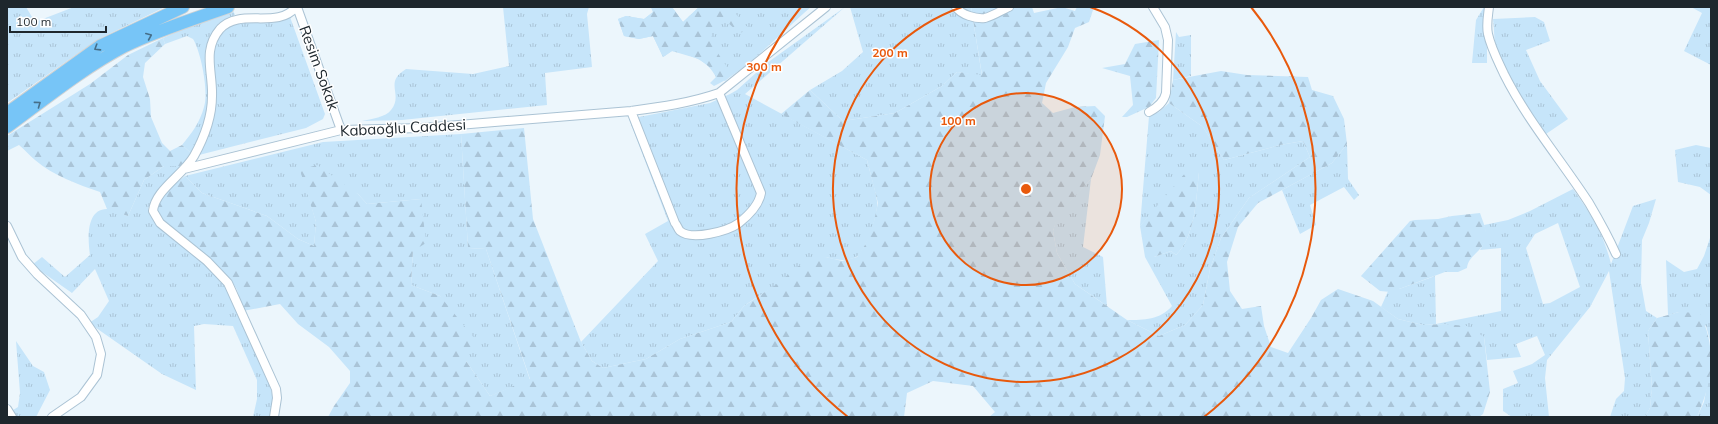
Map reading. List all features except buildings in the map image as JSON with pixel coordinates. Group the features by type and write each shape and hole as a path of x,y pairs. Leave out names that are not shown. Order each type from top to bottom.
{"highway":[{"path":"7,113 100,46 182,7"},
{"path":"7,127 89,68 125,46 147,36 228,7"}],"street":[{"path":"272,18 281,14 287,7"},
{"path":"274,417 277,398 276,389 249,331 233,290 222,275 187,243 160,223 153,211 157,197 193,158 208,124 212,96 209,59 215,36 221,29 233,21 240,19 272,18 286,15 296,7"},
{"name":"Resim Sokak","path":"296,7 341,130"},
{"name":"Kabaoğlu Caddesi","path":"184,169 341,130 422,128 631,111 699,100 719,93 826,7"},
{"path":"956,7 969,16 985,18 1009,7"},
{"path":"1149,112 1160,105 1166,93 1168,40 1165,27 1153,7"},
{"path":"1489,7 1487,26 1488,35 1496,57 1509,84 1530,119 1588,202 1608,235 1616,254"},
{"path":"631,111 675,223 680,231 688,235 697,236 728,228 739,223 753,210 760,200 761,193 719,93"},
{"path":"7,226 22,257 37,274 81,315 96,337 101,354 98,375 81,397 52,417"},
{"path":"7,409 12,417"}],"green space":[{"path":"7,7 26,7 35,22 74,7 165,7 103,37 7,103"},
{"path":"503,7 589,7 587,14 592,67 545,73 547,105 402,120 362,121 382,116 391,110 396,99 396,79 399,74 406,69 473,74 509,66"},
{"path":"651,7 672,7 683,22 699,7 811,7 739,71 714,86 710,83 716,77 703,62 685,54 672,51 663,57 653,36 639,39 624,36 618,19 626,16 644,19 653,12"},
{"path":"651,7 672,7 683,22 699,7 736,7 734,12 750,30 739,33 724,19 711,31 712,44 732,75 725,81 716,77 712,69 699,59 672,51 663,57 653,36 639,39 624,36 618,19 626,16 644,19 653,12"},
{"path":"845,7 745,94 867,160 875,191 877,206 868,240 860,254 852,259 845,260 837,260 826,257 757,297 744,306 731,322 680,339 646,359 603,368 592,361 581,342 658,261 645,234 668,221 629,119 710,103 730,94 737,90 767,63"},
{"path":"850,7 971,7 982,76 957,72 942,86 895,113 843,121 810,90 842,71 863,52"},
{"path":"971,7 1032,7 1034,13 1062,7 1075,11 1077,7 1094,7 1089,22 1075,28 1068,47 1046,83 1042,103 1053,113 1075,107 1095,106 1105,116 1100,155 1091,179 1059,213 1053,231 1057,253 1075,284 1127,320 1159,336 1185,325 1203,305 1210,269 1221,238 1249,198 1310,157 1303,141 1280,145 1224,160 1203,127 1169,103 1173,80 1221,71 1247,75 1308,77 1312,90 1333,96 1344,119 1347,144 1332,163 1258,203 1238,227 1227,262 1230,291 1242,309 1261,306 1264,326 1271,347 1288,353 1321,300 1338,289 1373,301 1398,319 1423,325 1444,324 1467,326 1484,337 1490,392 1483,414 1479,417 989,417 995,412 973,386 933,381 907,393 904,417 328,417 350,383 350,371 329,347 298,324 280,304 243,311 237,290 232,281 202,251 159,217 157,211 160,199 164,194 185,176 202,193 267,216 298,239 314,246 316,222 300,170 317,165 358,194 367,204 421,199 426,243 413,251 411,285 440,296 474,338 466,361 490,396 530,379 486,249 468,248 461,134 524,128 533,219 581,342 592,361 603,368 646,359 680,339 731,322 744,306 777,284 807,259 826,257 842,261 857,257 865,245 874,221 878,203 867,160 781,114 810,90 843,121 895,113 942,86 957,72 982,75"},
{"path":"1484,7 1484,36 1487,48 1487,63 1472,63 1476,20"},
{"path":"1691,7 1711,7 1711,65 1684,51 1702,13"},
{"path":"232,8 235,15 217,28 210,36 207,45 205,53 209,101 207,115 203,128 191,153 182,145 200,118 204,107 206,92 199,53 193,39 187,36 165,44 163,38"},
{"path":"290,17 325,114 323,119 306,128 199,155 207,138 209,126 213,57 216,42 223,30 237,23 270,23"},
{"path":"1535,17 1544,22 1550,41 1526,50 1540,81 1568,119 1546,134 1509,79 1498,55 1495,43 1493,19"},
{"path":"1176,32 1179,37 1191,35 1191,76 1173,80"},
{"path":"163,38 165,44 145,63 143,77 150,99 151,117 162,143 170,151 182,145 191,153 182,166 164,166 144,180 128,216 107,209 100,192 74,183 50,171 42,166 19,145 7,151 7,136 90,84 128,55"},
{"path":"1159,40 1156,98 1149,107 1127,117 1122,117 1133,105 1130,76 1102,68 1125,64 1135,44"},
{"path":"1169,103 1203,127 1224,160 1280,145 1303,141 1310,157 1249,198 1221,238 1210,269 1203,305 1185,325 1159,336 1127,320 1157,317 1172,306 1145,257 1154,257 1171,251 1176,255 1183,247 1188,237 1194,216 1199,172 1160,204 1140,226 1149,116 1159,112"},
{"path":"461,134 468,248 486,249 530,380 490,396 466,361 440,296 411,285 413,251 421,199 367,204 358,194 301,170 316,222 314,246 298,239 267,216 202,193 185,176 323,142"},
{"path":"1347,144 1348,179 1359,195 1354,200 1344,187 1310,205 1316,225 1300,234 1282,190 1332,163"},
{"path":"1696,145 1711,148 1711,195 1700,187 1678,182 1675,150"},
{"path":"164,166 182,166 152,200 148,209 152,218 161,229 190,250 217,276 231,296 268,380 273,404 270,417 253,417 257,399 257,380 233,326 204,324 194,326 196,390 162,374 89,323 98,317 109,301 95,269 72,293 32,265 42,257 65,277 90,255 89,234 92,219 95,214 101,210 110,209 128,216 144,180"},
{"path":"1195,168 1199,172 1196,204 1188,237 1183,247 1176,255 1171,251 1154,257 1145,257 1140,226 1186,172"},
{"path":"1091,179 1083,247 1103,257 1107,306 1075,284 1057,253 1053,231 1058,213"},
{"path":"1573,189 1596,225 1611,264 1633,206 1656,199 1642,240 1641,283 1646,311 1657,318 1648,331 1652,389 1650,408 1645,417 1610,417 1616,399 1624,391 1625,378 1609,271 1590,307 1547,360 1545,378 1549,417 1512,417 1503,411 1503,389 1518,383 1513,371 1532,364 1545,355 1537,336 1516,344 1521,357 1487,360 1484,337 1444,324 1423,325 1398,319 1381,307 1389,289 1399,289 1435,276 1436,324 1501,311 1501,248 1480,250 1485,238 1484,225 1508,220 1530,211","holes":["1558,223 1580,287 1550,303 1543,304 1526,248 1535,234"]},
{"path":"1480,213 1486,230 1486,238 1481,248 1468,263 1467,268 1458,272 1445,272 1391,292 1380,291 1361,276 1410,221"},
{"path":"1711,235 1711,344 1706,326 1679,312 1668,315 1666,260 1684,272 1697,269 1704,256"},
{"path":"1679,312 1700,313 1709,340 1711,352 1711,365 1707,390 1697,417 1645,417 1650,408 1652,389 1648,331 1657,318"},
{"path":"16,341 33,366 44,372 50,390 36,417 7,417 7,411 10,412 18,407 20,393"},
{"path":"1711,363 1711,417 1697,417 1704,402"}]}
